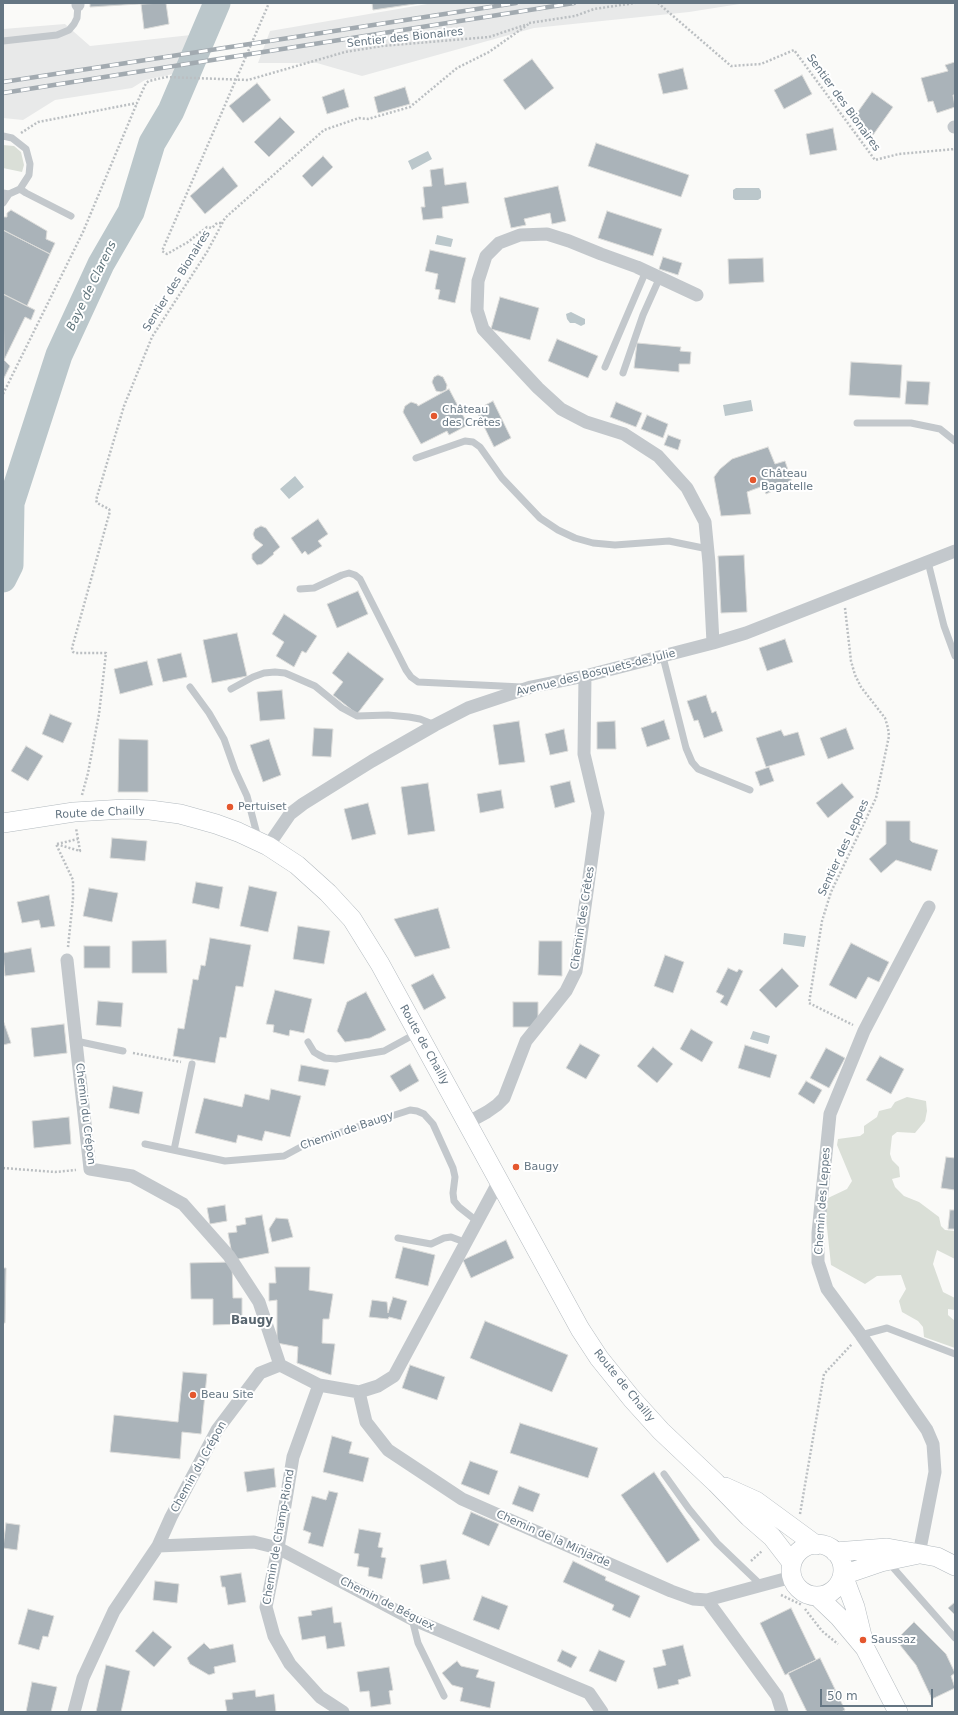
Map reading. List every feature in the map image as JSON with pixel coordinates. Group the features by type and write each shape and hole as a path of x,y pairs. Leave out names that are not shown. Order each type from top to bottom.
{"main road":[{"name":"Route de Chailly","path":"3,823 77,812 150,810 180,814 216,824 263,844 297,865 328,893 352,919 380,964 580,1329 599,1358 632,1399 661,1431 774,1540 792,1570"},
{"name":"Route de Chailly","path":"716,1483 756,1501 816,1545"},
{"path":"898,1712 865,1648 854,1607 843,1575 843,1565 835,1552 826,1546 816,1545 804,1548 799,1552 792,1570 795,1584 802,1592 816,1596 827,1595 836,1589 843,1575 886,1560 919,1554"},
{"path":"835,1552 887,1548 937,1557 955,1566"},
{"path":"816,1596 839,1617 865,1648"}],"street":[{"path":"697,295 646,271 569,241 546,234 520,234 498,243 486,256 478,281 477,310 483,329 538,388 562,409 586,422 624,434 658,456 688,488 704,522 708,549 713,643"},
{"name":"Avenue des Bosquets-de-Julie","path":"263,844 290,814 303,804 435,725 468,708 530,687 585,676 663,657 746,633 955,551"},
{"name":"Chemin des Crêtes","path":"467,1123 497,1105 504,1098 526,1041 566,991 576,971 598,813 584,754 585,676"},
{"name":"Chemin des Leppes","path":"919,1554 935,1472 933,1444 928,1430 827,1289 818,1262 818,1233 830,1114 864,1031 929,907"},
{"name":"Chemin du Crépon","path":"67,960 90,1169 132,1176 183,1204 229,1256 259,1302 280,1365 260,1373 217,1430 171,1517 158,1546 114,1610 83,1678 74,1712"},
{"path":"280,1365 319,1385 359,1392 378,1386 394,1376 467,1243 499,1181"},
{"name":"Chemin de Champ-Riond","path":"319,1385 293,1457 278,1548 266,1607 274,1636 290,1664 320,1697 343,1712"},
{"name":"Chemin de la Minjarde","path":"359,1392 366,1422 388,1450 462,1499 671,1591 693,1599 707,1600 762,1586 792,1570"},
{"name":"Chemin de Béguex","path":"158,1546 254,1542 278,1548 412,1619 589,1693 602,1712"},
{"path":"707,1600 777,1696 782,1712"}],"lane":[{"path":"3,41 46,38 69,30 74,24 78,4"},
{"path":"3,136 12,138 26,149 30,164 29,175 20,189 6,193 3,203"},
{"path":"20,189 71,216"},
{"path":"605,367 646,271"},
{"path":"623,373 643,315 660,277"},
{"path":"857,423 911,423 940,429 955,441"},
{"path":"416,458 465,441 473,442 480,447 502,478 540,518 558,530 576,538 594,543 615,546 669,541 708,549"},
{"path":"928,562 944,626 955,656"},
{"path":"300,589 314,588 342,575 349,573 355,574 360,579 406,670 411,677 418,682 530,687"},
{"path":"663,657 686,748 692,762 698,770 750,790"},
{"path":"231,689 264,673 284,673 315,686 342,708 357,716 388,715 409,717 420,719 435,725"},
{"path":"190,687 209,713 224,739 235,770 247,796 263,844"},
{"path":"308,1042 314,1052 325,1058 336,1059 384,1051 417,1033"},
{"path":"76,1041 123,1050"},
{"path":"174,1150 192,1064"},
{"name":"Chemin de Baugy","path":"145,1144 225,1161 284,1156 310,1142 410,1110 417,1111 424,1114 433,1124 453,1168 455,1176 453,1193 454,1201 459,1207 478,1222"},
{"path":"398,1238 431,1244 444,1238 451,1237 467,1243"},
{"path":"861,1335 887,1328 955,1354"},
{"path":"664,1474 689,1510 717,1543 762,1586"},
{"path":"886,1560 955,1638"},
{"path":"412,1619 418,1642 444,1696"}],"path":[{"path":"221,224 217,223 212,228 207,227 188,242 167,254 162,251 269,3"},
{"name":"Sentier des Bionaires","path":"3,394 83,232 136,104 146,83 149,81 166,77 212,78 235,81 248,80 345,52 382,46 489,36 514,30 530,23 575,16 594,9 635,3"},
{"name":"Sentier des Bionaires","path":"658,3 731,66 755,65 794,50 875,160 899,154 955,149"},
{"name":"Sentier des Bionaires","path":"77,812 99,714 106,653 76,653 73,652 72,648 110,512 109,509 97,503 96,500 124,406 152,336 207,252 221,224 229,214 324,130 358,118 368,119 410,107 464,63 489,52 530,23"},
{"path":"12,138 38,122 136,104"},
{"name":"Sentier des Leppes","path":"844,601 851,661 855,675 885,718 889,736 876,798 830,892 822,921 809,1003 864,1031"},
{"path":"56,844 80,851 77,812"},
{"path":"56,844 78,839"},
{"path":"56,844 73,880 73,899 67,960"},
{"path":"123,1050 192,1064"},
{"path":"3,1168 55,1172 90,1169"},
{"path":"795,1530 802,1510 824,1374 861,1335"},
{"path":"743,1568 774,1540"},
{"path":"773,1594 781,1594 803,1606 806,1612 822,1631 840,1646"}],"shaded area":[{"path":"433,3 746,3 689,12 534,28 362,76 317,63 258,63 270,31"},
{"path":"65,24 90,46 191,35 173,74 145,80 132,88 55,100 23,120 3,118 3,29"},
{"path":"3,145 14,146 21,152 24,165 22,172 3,168"},
{"path":"428,151 432,159 412,170 408,161"},
{"path":"736,188 759,188 761,191 761,198 758,200 735,200 733,198 733,190"},
{"path":"437,235 453,239 451,247 435,244"},
{"path":"571,312 585,319 585,324 581,326 575,323 570,323 566,314"},
{"path":"751,400 753,411 725,416 723,405"},
{"path":"295,476 304,487 289,499 280,489"},
{"path":"784,933 806,936 804,947 783,944"},
{"path":"753,1031 770,1036 768,1044 750,1039"},
{"path":"907,1097 926,1101 927,1111 925,1121 915,1133 897,1132 892,1136 890,1154 892,1160 899,1167 900,1177 892,1179 895,1187 904,1196 919,1202 939,1217 941,1226 945,1230 955,1231 955,1259 937,1250 933,1264 943,1292 955,1298 955,1310 948,1309 948,1315 955,1321 955,1348 924,1337 923,1327 918,1321 902,1312 899,1301 906,1289 901,1275 877,1276 865,1284 831,1265 825,1209 828,1198 847,1189 852,1181 837,1145 838,1139 860,1136 864,1133 864,1126 877,1117 879,1111 891,1108 895,1102"}],"building":[{"path":"90,3 155,3 90,7"},
{"path":"166,3 169,24 144,29 141,4"},
{"path":"372,3 421,3 373,10"},
{"path":"532,59 554,88 525,110 503,80"},
{"path":"955,62 955,95 953,95 955,107 937,113 933,101 928,102 921,78 948,71 945,65"},
{"path":"683,68 688,89 663,94 658,74"},
{"path":"802,75 812,94 784,109 774,90"},
{"path":"257,83 271,100 243,123 229,106"},
{"path":"405,87 410,104 378,113 374,97"},
{"path":"344,89 349,107 327,114 322,97"},
{"path":"872,92 893,107 873,135 852,120"},
{"path":"280,117 295,132 269,157 254,142"},
{"path":"833,128 837,150 810,155 806,134"},
{"path":"596,143 689,175 681,197 588,166"},
{"path":"323,156 333,167 312,187 302,176"},
{"path":"223,167 238,186 205,214 190,196"},
{"path":"443,168 445,185 466,182 469,203 442,207 443,218 423,220 421,207 425,207 423,187 432,186 430,170"},
{"path":"558,186 566,221 552,224 550,213 524,219 526,225 511,228 504,198"},
{"path":"11,210 47,231 46,239 55,243 50,254 3,230 3,217 7,217 7,213"},
{"path":"607,211 662,229 653,256 598,238"},
{"path":"3,230 50,254 27,306 3,294"},
{"path":"430,250 466,258 455,303 438,299 440,290 435,289 438,274 425,271"},
{"path":"663,257 682,263 678,275 659,269"},
{"path":"763,258 764,282 729,284 728,259"},
{"path":"3,294 35,310 31,320 25,317 4,360"},
{"path":"500,297 539,308 530,340 491,329"},
{"path":"557,339 598,356 588,378 548,361"},
{"path":"637,343 681,347 680,351 691,352 690,364 679,364 679,372 634,368"},
{"path":"3,359 10,366 3,380"},
{"path":"851,362 902,365 900,398 849,395"},
{"path":"438,375 443,377 447,385 446,390 441,392 436,391 432,382 434,377"},
{"path":"907,381 930,382 928,405 905,404"},
{"name":"Château des Crêtes","path":"449,389 468,425 449,435 447,431 421,444 403,412 405,406 411,402 417,404 418,406"},
{"path":"493,401 511,438 494,447 476,410"},
{"path":"616,402 642,413 636,427 610,417"},
{"path":"647,415 668,424 663,438 641,429"},
{"path":"668,435 681,440 678,450 664,445"},
{"name":"Château Bagatelle","path":"768,447 775,464 785,461 792,482 766,494 763,486 747,492 751,514 721,516 714,477 720,469 732,459"},
{"path":"318,519 328,534 318,541 322,546 308,555 305,551 302,554 291,538"},
{"path":"261,526 266,528 280,547 262,564 257,565 252,559 252,554 263,545 255,539 253,534 255,529"},
{"path":"744,555 747,612 721,613 718,556"},
{"path":"358,591 368,614 337,628 327,604"},
{"path":"284,614 317,636 306,653 302,651 294,667 276,656 284,642 272,634"},
{"path":"237,633 247,676 212,683 203,640"},
{"path":"785,639 793,662 767,671 759,648"},
{"path":"348,652 384,679 357,714 333,695 343,682 332,673"},
{"path":"181,653 187,677 163,682 157,659"},
{"path":"147,661 153,685 120,694 114,669"},
{"path":"282,690 285,719 260,721 257,692"},
{"path":"706,695 712,713 716,711 723,731 704,738 698,720 694,721 687,701"},
{"path":"50,714 72,723 63,743 42,734"},
{"path":"664,720 670,739 647,747 641,728"},
{"path":"519,721 525,762 499,765 493,725"},
{"path":"615,721 616,749 597,749 597,722"},
{"path":"314,728 333,729 331,757 312,756"},
{"path":"846,728 854,749 828,759 820,738"},
{"path":"564,729 568,751 550,755 545,734"},
{"path":"781,730 784,736 798,732 805,755 766,767 756,738"},
{"path":"119,739 148,740 148,792 118,792"},
{"path":"269,739 281,775 263,782 250,745"},
{"path":"26,746 43,756 28,781 11,771"},
{"path":"769,767 774,781 760,786 755,772"},
{"path":"570,781 575,802 555,808 550,786"},
{"path":"428,783 435,831 408,835 401,787"},
{"path":"842,783 854,797 828,818 816,803"},
{"path":"501,790 504,808 480,813 477,794"},
{"path":"368,803 376,834 352,840 344,809"},
{"path":"886,821 910,821 910,840 912,842 938,850 931,871 896,860 881,873 869,859 886,844"},
{"path":"112,838 147,841 145,861 110,858"},
{"path":"196,882 223,887 219,909 192,903"},
{"path":"249,886 277,892 268,932 240,926"},
{"path":"89,888 118,893 112,922 83,916"},
{"path":"49,895 55,926 41,928 39,920 22,923 17,902"},
{"path":"438,908 450,948 415,957 394,919"},
{"path":"298,926 330,931 324,964 293,959"},
{"path":"210,938 251,945 243,987 236,986 226,1038 220,1037 215,1063 173,1056 178,1028 184,1029 193,979 198,980 201,965 205,966"},
{"path":"166,940 167,973 132,973 132,941"},
{"path":"539,941 562,941 562,976 538,975"},
{"path":"851,943 889,962 879,982 868,977 856,999 829,985"},
{"path":"84,946 110,946 110,968 84,968"},
{"path":"31,948 35,972 5,976 3,953"},
{"path":"665,955 684,962 673,993 654,986"},
{"path":"728,968 737,972 739,969 743,971 727,1006 720,1002 724,996 716,992"},
{"path":"782,968 799,986 776,1008 759,990"},
{"path":"433,974 446,998 424,1010 411,985"},
{"path":"275,990 312,999 304,1033 290,1030 289,1036 273,1032 274,1025 266,1024"},
{"path":"366,992 386,1030 370,1038 345,1042 337,1031 347,1002"},
{"path":"98,1001 123,1003 121,1027 96,1025"},
{"path":"513,1002 538,1002 538,1027 513,1027"},
{"path":"3,1020 11,1043 3,1045"},
{"path":"64,1024 67,1053 34,1057 31,1028"},
{"path":"691,1029 713,1042 702,1062 680,1049"},
{"path":"580,1044 600,1055 586,1079 566,1068"},
{"path":"745,1045 777,1055 770,1078 738,1068"},
{"path":"653,1047 673,1064 657,1083 637,1066"},
{"path":"826,1048 845,1058 829,1088 810,1078"},
{"path":"880,1056 904,1069 891,1094 866,1080"},
{"path":"410,1064 419,1081 400,1092 390,1076"},
{"path":"301,1065 329,1070 325,1086 298,1081"},
{"path":"806,1081 822,1090 814,1104 798,1094"},
{"path":"113,1086 143,1092 139,1114 109,1108"},
{"path":"271,1089 301,1096 290,1137 265,1131 262,1141 238,1135 236,1143 195,1133 204,1098 242,1107 245,1094 269,1100"},
{"path":"69,1117 71,1144 34,1148 32,1121"},
{"path":"946,1157 955,1158 955,1190 941,1188"},
{"path":"225,1205 227,1221 210,1224 207,1208"},
{"path":"950,1210 955,1210 955,1229 948,1229"},
{"path":"262,1215 269,1253 233,1260 228,1233 237,1232 236,1226 246,1224 245,1218"},
{"path":"276,1218 288,1219 293,1237 272,1242 269,1229"},
{"path":"506,1240 514,1258 471,1278 463,1260"},
{"path":"403,1247 435,1255 428,1286 395,1278"},
{"path":"232,1262 233,1298 242,1298 242,1324 213,1325 213,1299 191,1299 190,1263"},
{"path":"275,1267 310,1267 309,1290 333,1294 329,1319 323,1319 322,1343 335,1344 331,1375 297,1363 298,1347 277,1343 277,1300 269,1301 269,1283 276,1283"},
{"path":"3,1268 6,1268 5,1323 3,1323"},
{"path":"393,1297 407,1301 401,1320 389,1317 388,1319 369,1317 372,1300 387,1302 388,1313"},
{"path":"485,1321 568,1355 552,1392 470,1358"},
{"path":"410,1365 445,1377 437,1400 402,1388"},
{"name":"Beau Site","path":"183,1372 207,1374 201,1434 182,1432 180,1459 110,1452 114,1415 178,1422"},
{"path":"520,1423 598,1448 588,1478 510,1453"},
{"path":"332,1436 352,1442 349,1453 369,1458 363,1482 323,1472"},
{"path":"470,1461 498,1471 489,1495 461,1484"},
{"path":"274,1468 276,1487 247,1492 244,1472"},
{"path":"654,1472 700,1540 667,1563 621,1495"},
{"path":"519,1486 540,1494 533,1512 512,1504"},
{"path":"329,1491 338,1493 323,1547 308,1543 311,1533 303,1530 312,1496 326,1500"},
{"path":"471,1512 499,1524 489,1546 462,1534"},
{"path":"6,1523 20,1525 17,1550 3,1548"},
{"path":"359,1529 381,1533 378,1547 383,1548 381,1557 386,1558 382,1579 368,1576 369,1568 357,1566 359,1554 354,1553"},
{"path":"446,1560 450,1579 423,1584 420,1565"},
{"path":"573,1561 606,1577 605,1580 640,1596 630,1618 612,1610 614,1605 563,1582"},
{"path":"241,1573 246,1602 228,1605 225,1587 222,1587 220,1576"},
{"path":"155,1581 179,1584 177,1603 153,1600"},
{"path":"482,1596 508,1606 499,1630 473,1620"},
{"path":"955,1602 955,1615 948,1608"},
{"path":"332,1607 334,1623 341,1622 345,1646 327,1649 325,1636 302,1640 298,1617 312,1615 311,1611"},
{"path":"791,1608 816,1660 785,1675 760,1623"},
{"path":"28,1609 54,1616 48,1637 43,1636 39,1650 18,1644"},
{"path":"914,1622 946,1654 955,1673 951,1676 955,1688 932,1699 916,1665 896,1640"},
{"path":"153,1631 172,1647 154,1667 135,1651"},
{"path":"204,1643 210,1649 233,1644 236,1662 214,1667 215,1673 209,1675 190,1664 187,1658"},
{"path":"683,1645 691,1676 678,1680 679,1684 658,1689 653,1668 666,1665 662,1650"},
{"path":"562,1650 577,1657 571,1668 557,1661"},
{"path":"599,1650 625,1661 616,1682 589,1671"},
{"path":"820,1658 845,1710 841,1712 807,1712 788,1673"},
{"path":"457,1661 461,1666 479,1670 476,1677 495,1682 490,1708 460,1701 463,1688 452,1685 442,1673"},
{"path":"106,1665 130,1671 121,1712 96,1712"},
{"path":"389,1667 393,1690 389,1691 391,1704 371,1707 369,1691 360,1692 357,1672"},
{"path":"32,1682 57,1687 51,1712 26,1712"},
{"path":"255,1690 256,1697 274,1694 276,1712 227,1712 225,1700 233,1699 232,1693"}],"waterway":[{"name":"Baye de Clarens","path":"3,579 10,565 11,503 59,355 101,264 131,212 152,143 171,111 217,3"}],"railway":[{"path":"3,82 516,3"},
{"path":"3,93 574,3"}],"place":[{"name":"Château des Crêtes","path":"434,416"},
{"name":"Château Bagatelle","path":"753,480"},
{"name":"Pertuiset","path":"230,807"},
{"name":"Baugy","path":"516,1167"},
{"name":"Beau Site","path":"193,1395"},
{"name":"Saussaz","path":"863,1640"}],"district":[{"name":"Baugy","path":"252,1321"}]}
